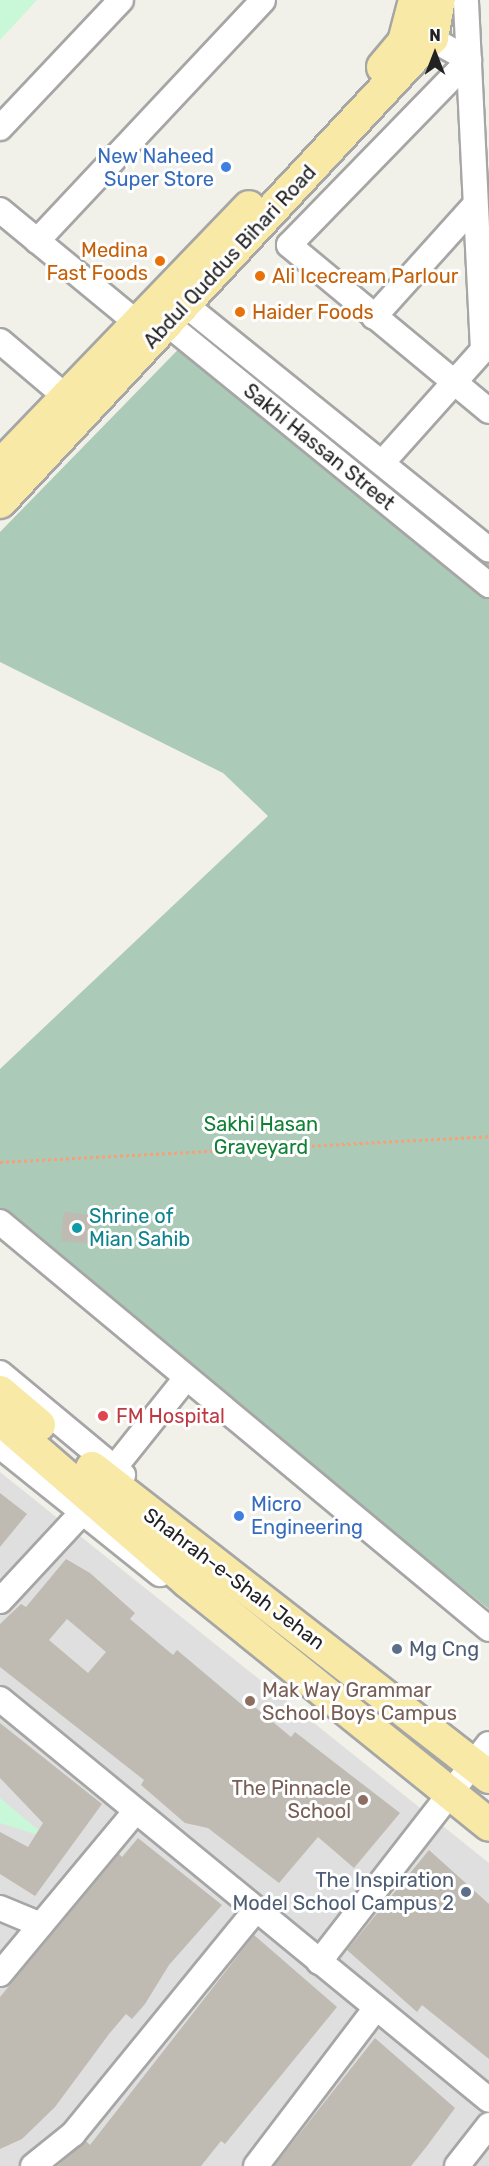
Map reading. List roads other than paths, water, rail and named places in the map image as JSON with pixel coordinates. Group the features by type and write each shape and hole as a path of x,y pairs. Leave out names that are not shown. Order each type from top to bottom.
{"main road":[{"path":"419,22 439,0"},
{"name":"Abdul Quddus Bihari Road","path":"0,502 162,311 419,22"},
{"name":"Abdul Quddus Bihari Road","path":"0,466 66,397 162,311"},
{"name":"Shahrah-e-Shah Jehan","path":"0,1392 141,1523 187,1581 489,1825"},
{"name":"Shahrah-e-Shah Jehan","path":"0,1419 141,1523 182,1542 483,1761"}],"street":[{"path":"0,128 121,0"},
{"path":"37,241 263,0"},
{"path":"382,463 450,381 486,350 475,205 480,93 469,60 466,0"},
{"path":"419,22 469,60"},
{"path":"469,60 289,245 450,381 489,411"},
{"path":"375,317 475,205"},
{"path":"0,210 37,241 162,311"},
{"name":"Sakhi Hassan Street","path":"162,311 382,463 489,550"},
{"name":"Sakhi Hassan Street","path":"162,311 489,585"},
{"path":"0,341 66,397"},
{"path":"0,1222 489,1629"},
{"path":"0,1373 171,1516 182,1542"},
{"path":"115,1467 186,1378"},
{"path":"0,1446 80,1515 156,1573 187,1581"},
{"path":"0,1601 80,1515"},
{"path":"0,1699 255,1911 489,2100"},
{"path":"318,1962 448,1791 483,1761"},
{"path":"0,1974 135,1812"},
{"path":"0,1908 41,1925"},
{"path":"33,2166 73,2134 255,1911"},
{"path":"256,2166 376,2008"},
{"path":"457,2166 489,2125"}],"place":[{"name":"New Naheed Super Store","path":"226,167"},
{"name":"Medina Fast Foods","path":"160,261"},
{"name":"Ali Icecream Parlour","path":"260,276"},
{"name":"Haider Foods","path":"240,312"},
{"name":"Shrine of Mian Sahib","path":"77,1228"},
{"name":"FM Hospital","path":"103,1416"},
{"name":"Micro Engineering","path":"239,1516"},
{"name":"Mg Cng","path":"397,1649"},
{"name":"Mak Way Grammar School Boys Campus","path":"250,1701"},
{"name":"The Pinnacle School","path":"363,1800"},
{"name":"The Inspiration Model School Campus 2","path":"466,1892"}],"park label":[{"name":"Sakhi Hasan Graveyard","path":"261,1136"}]}
